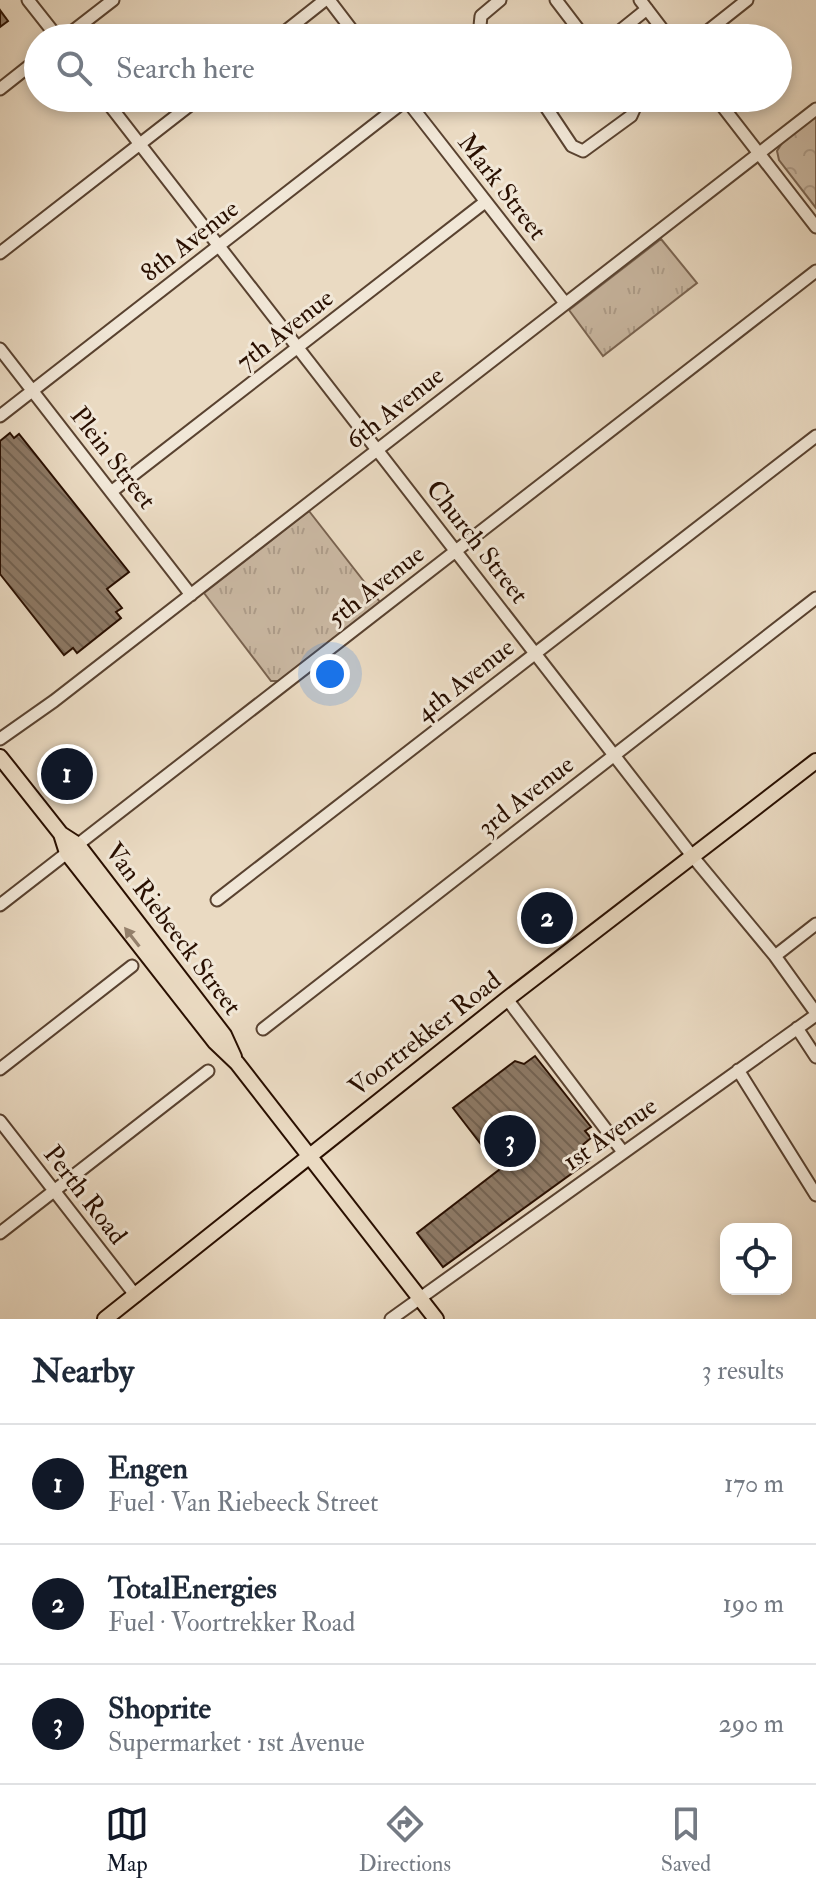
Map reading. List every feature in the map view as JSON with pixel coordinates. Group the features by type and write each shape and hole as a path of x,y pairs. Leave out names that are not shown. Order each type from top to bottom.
{"main road":[{"name":"Van Riebeeck Street","path":"0,757 224,1035 235,1061 436,1319"},
{"name":"Voortrekker Road","path":"105,1319 507,999 816,761"}],"street":[{"path":"28,0 49,24"},
{"path":"80,24 113,0"},
{"path":"295,24 327,0 347,24"},
{"path":"480,24 481,16 500,0"},
{"path":"556,0 574,24"},
{"path":"717,24 747,0"},
{"path":"625,24 644,5 658,24"},
{"path":"0,89 24,70"},
{"name":"6th Avenue","path":"0,739 191,595 816,109"},
{"name":"Church Street","path":"115,112 693,857 775,956 816,1014"},
{"path":"0,253 181,112"},
{"name":"8th Avenue","path":"0,416 389,112"},
{"name":"Mark Street","path":"416,112 565,303"},
{"path":"549,112 572,146 583,151 633,112"},
{"path":"727,112 816,227"},
{"name":"7th Avenue","path":"111,492 485,202"},
{"name":"5th Avenue","path":"0,905 816,271"},
{"name":"Plein Street","path":"0,349 191,595"},
{"name":"4th Avenue","path":"217,900 816,436"},
{"name":"3rd Avenue","path":"263,1029 816,598"},
{"path":"775,956 816,924"},
{"path":"0,1069 132,966"},
{"path":"507,999 623,1152"},
{"path":"816,1014 797,1028 816,1057"},
{"name":"1st Avenue","path":"391,1319 797,1028"},
{"path":"738,1070 816,1195"},
{"path":"0,1233 208,1071"},
{"name":"Perth Road","path":"0,1121 136,1296"}],"green space":[{"path":"816,115 816,208 779,160 777,151 784,140"},
{"path":"661,239 697,283 603,356 569,310"},
{"path":"309,511 380,602 279,681 271,681 204,593"}],"building":[{"path":"0,10 8,21 0,27"},
{"path":"10,433 14,438 19,434 129,572 107,589 122,608 116,612 121,618 77,653 73,648 64,655 0,574 0,441"},
{"path":"72,757 86,775 64,793 49,774"},
{"path":"535,1056 591,1127 585,1131 591,1138 579,1148 589,1161 443,1267 417,1233 500,1169 453,1108 515,1061 524,1064"}],"place":[{"name":"Engen","path":"67,774"},
{"name":"TotalEnergies","path":"547,918"},
{"name":"Shoprite","path":"510,1141"}]}
